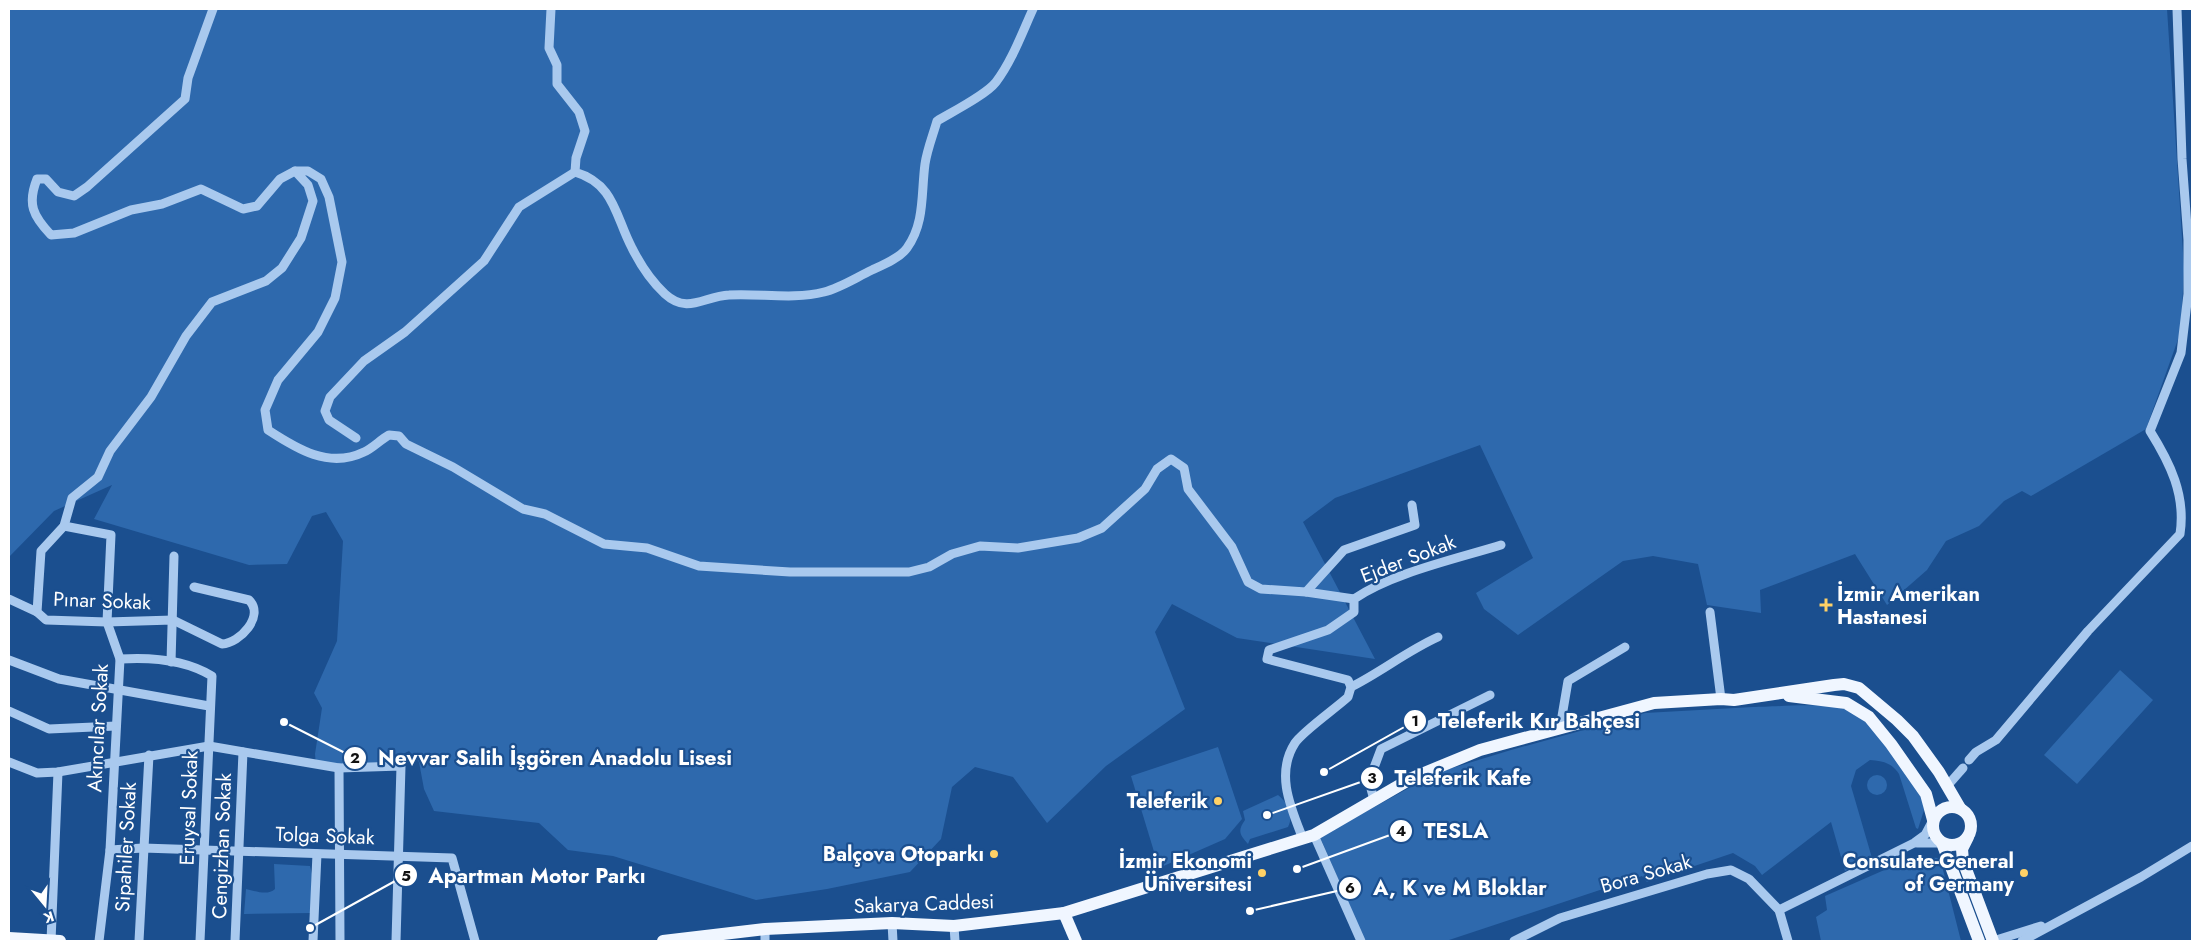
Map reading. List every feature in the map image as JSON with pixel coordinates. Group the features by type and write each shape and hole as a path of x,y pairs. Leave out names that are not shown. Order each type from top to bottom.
{"main road":[{"name":"Sakarya Caddesi","path":"663,941 765,935 892,923 954,926 1064,913 1308,837 1412,778 1480,750 1654,703 1721,698 1734,700 1839,684 1859,688 1913,736 1948,784 1960,808"},
{"name":"Sakarya Caddesi","path":"1777,694 1846,703 1869,717 1892,744 1926,794 1934,820"},
{"path":"1979,941 1942,843 1934,833 1934,820 1938,812 1944,808 1960,808 1968,816 1971,823 1971,831 1962,849 1963,861 1993,941"},
{"path":"1942,843 1952,846 1968,837"},
{"path":"1064,913 1076,941"},
{"path":"9,938 60,941"}],"street":[{"path":"213,9 188,78 185,98 87,187 74,196 58,192 46,179 38,179 31,195 36,219 51,235 74,233 131,210 162,204 201,189 243,209 257,206 280,179 295,171 308,170 321,179 329,197 342,262 335,298 318,332 278,380 265,410 268,430 290,444 323,459 347,459 364,452 389,435 400,436 406,444 453,467 523,509 545,514 604,544 647,548 698,566 790,572 909,572 929,567 952,554 980,546 1018,548 1078,538 1102,528 1145,489 1158,469 1170,459 1184,468 1188,489 1232,547 1248,582 1261,589 1306,592 1354,599"},
{"path":"551,9 549,48 557,64 557,84 578,112 585,131 576,158 575,172"},
{"path":"356,438 329,420 325,412 330,397 364,361 405,332 484,261 519,207 575,172 585,175 604,189 615,204 631,247 648,275 666,294 680,303 699,304 726,295 790,295 824,292 887,263 906,250 920,224 925,163 937,120 965,105 995,84 1016,47 1033,9"},
{"path":"1969,760 1976,752 1996,740 2088,631 2180,534 2182,516 2178,486 2161,449 2150,431 2181,353 2188,294 2188,240 2182,159 2177,9"},
{"path":"64,526 72,498 98,478 110,452 151,397 186,336 212,302 266,281 282,268 301,238 313,201 308,185 295,171"},
{"path":"1306,592 1344,550 1415,524 1412,505"},
{"name":"Pınar Sokak","path":"64,526 41,551 37,612 46,620 108,622 173,620"},
{"name":"Akıncılar Sokak","path":"64,526 111,535 108,622 120,659 110,850 100,941"},
{"name":"Ejder Sokak","path":"1351,687 1348,680 1267,659 1269,650 1328,630 1354,612 1354,599 1367,590 1414,572 1501,545"},
{"path":"120,659 171,662 174,556"},
{"path":"173,620 222,644 230,642 246,631 251,624 254,609 248,600 194,587"},
{"path":"9,599 37,612"},
{"path":"1710,612 1721,698"},
{"path":"1361,941 1288,798 1285,770 1296,742 1348,697 1351,687 1379,673 1412,649 1438,636"},
{"path":"1560,728 1568,681 1625,647"},
{"path":"9,660 59,679 119,688 209,706"},
{"name":"Eruysal Sokak","path":"171,662 198,668 212,676 209,706 205,851 200,941"},
{"path":"1374,800 1369,781 1381,750 1490,695"},
{"path":"9,711 49,729 116,726"},
{"path":"9,762 37,773 58,772 209,746 339,768 401,766 396,941"},
{"name":"Cengizhan Sokak","path":"235,941 243,752"},
{"name":"Sipahiler Sokak","path":"139,941 149,755"},
{"path":"339,768 340,941"},
{"path":"1948,784 1964,768"},
{"path":"51,941 58,772"},
{"path":"1788,941 1779,910 1914,843 1925,835 1934,820"},
{"path":"1914,843 1924,841 1942,843"},
{"path":"2022,941 2141,877 2192,846"},
{"name":"Tolga Sokak","path":"110,850 143,848 340,856 399,855 452,858 475,941"},
{"path":"313,941 317,854"},
{"name":"Bora Sokak","path":"1514,941 1560,918 1722,871 1731,870 1742,874 1779,910"},
{"path":"1993,941 2062,919"},
{"path":"892,923 893,941"},
{"path":"954,926 954,941"}],"shaded area":[{"path":"9,9 2167,9 2184,268 2181,331 2146,429 2031,496 2022,491 2004,501 1979,526 1946,541 1927,570 1887,605 1855,554 1760,590 1761,613 1707,605 1698,564 1653,556 1623,561 1518,635 1484,609 1476,593 1533,558 1480,445 1335,498 1303,522 1375,659 1237,638 1172,604 1155,632 1185,709 1106,766 1047,823 1013,777 975,767 952,787 941,839 910,872 827,889 756,900 613,856 568,850 539,823 434,811 424,789 419,762 409,751 384,764 316,765 315,754 322,708 314,693 337,641 343,541 326,512 312,516 287,564 249,565 94,519 112,485 54,511 9,557"},
{"path":"2120,670 2153,700 2077,784 2044,755"},
{"path":"1804,705 1832,707 1852,712 1862,719 1881,739 1922,798 1924,810 1918,829 1916,828 1899,774 1887,763 1870,760 1856,770 1851,786 1872,858 1845,871 1831,822 1762,875 1755,866 1733,853 1647,882 1642,876 1446,941 1365,941 1320,837 1436,773 1511,750 1645,713"},
{"path":"1218,747 1242,819 1225,839 1159,868 1131,776"},
{"path":"1877,775 1884,778 1887,785 1884,792 1877,795 1870,792 1867,785 1870,778"},
{"path":"1278,795 1285,802 1289,810 1290,823 1288,827 1250,839 1248,844 1240,833 1245,820 1243,811"},
{"path":"1914,857 1940,858 1961,941 1821,941 1816,917 1827,910 1825,896"},
{"path":"274,864 310,866 312,874 311,913 244,914 246,889 265,893 275,889"}],"place":[{"name":"İzmir Amerikan Hastanesi","path":"1826,605"},
{"name":"Nevvar Salih İşgören Anadolu Lisesi","path":"284,722"},
{"name":"Teleferik Kır Bahçesi","path":"1324,772"},
{"name":"Teleferik","path":"1218,801"},
{"name":"Teleferik Kafe","path":"1267,815"},
{"name":"Balçova Otoparkı","path":"994,854"},
{"name":"TESLA","path":"1297,869"},
{"name":"İzmir Ekonomi Üniversitesi","path":"1262,873"},
{"name":"Consulate-General of Germany","path":"2024,873"},
{"name":"A, K ve M Bloklar","path":"1250,911"},
{"name":"Apartman Motor Parkı","path":"310,928"}]}
